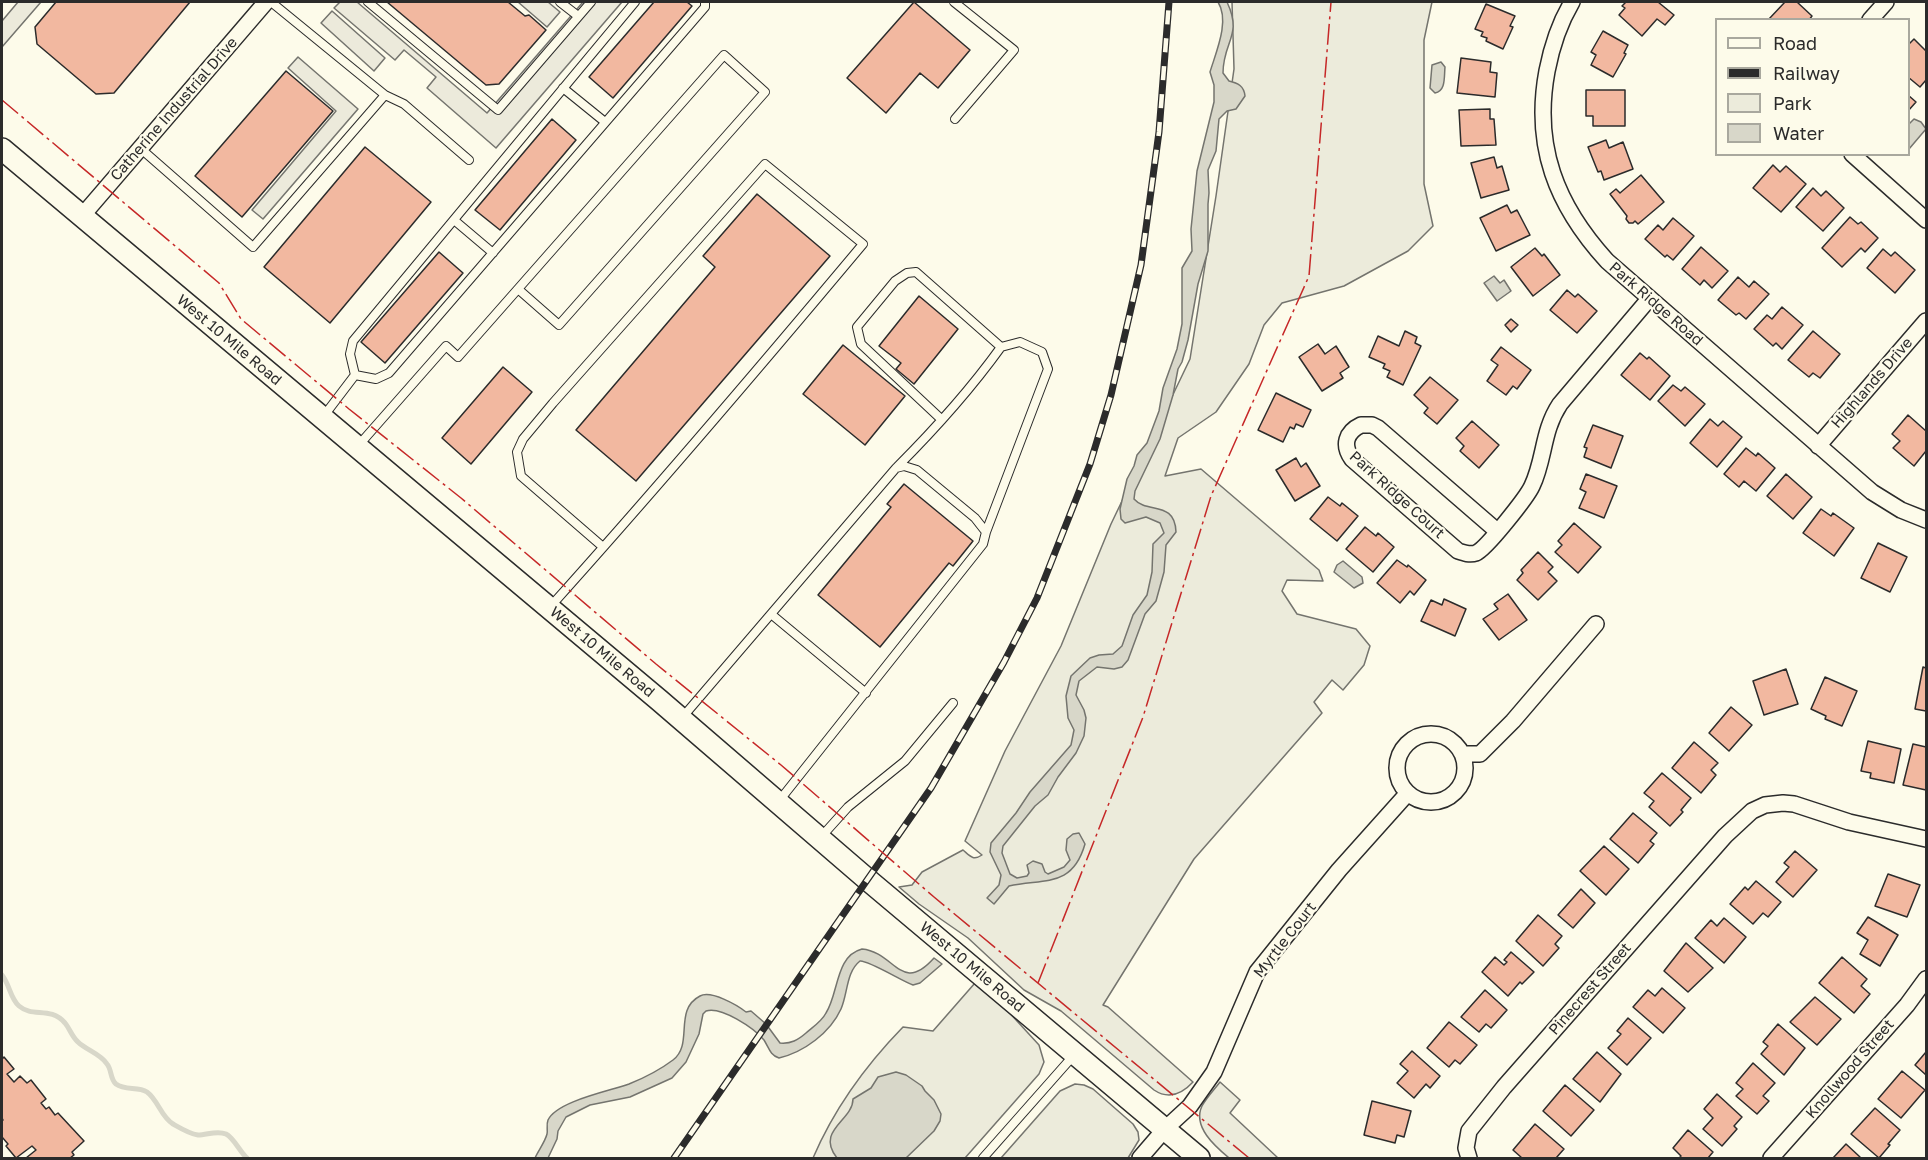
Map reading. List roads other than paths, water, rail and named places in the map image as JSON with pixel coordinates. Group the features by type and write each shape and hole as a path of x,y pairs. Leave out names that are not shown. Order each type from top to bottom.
{"main road":[{"name":"West 10 Mile Road","path":"2,149 681,719 1199,1158"}],"street":[{"name":"Catherine Industrial Drive","path":"82,216 266,2"},
{"name":"Park Ridge Road","path":"1572,2 1552,42 1542,94 1542,120 1547,153 1559,192 1578,226 1607,261 1872,492 1901,510 1926,520"},
{"path":"1872,18 1886,2"},
{"path":"1854,156 1926,220"},
{"name":"Park Ridge Court","path":"1497,531 1378,428 1372,425 1360,425 1348,435 1346,447 1352,459 1458,550 1470,554 1476,553 1497,531 1531,489 1539,468 1545,437 1554,413 1566,395 1649,299"},
{"name":"Highlands Drive","path":"1818,446 1926,321"},
{"path":"1462,754 1480,754 1513,721 1596,624"},
{"path":"1429,734 1442,736 1454,743 1462,754 1465,766 1463,780 1456,791 1445,800 1432,803 1419,801 1407,794 1399,783 1396,770 1398,757 1405,745 1416,737 1429,734"},
{"name":"Myrtle Court","path":"1140,1158 1165,1129 1190,1106 1214,1072 1257,972 1339,870 1407,794"},
{"name":"Pinecrest Street","path":"1467,1153 1469,1131 1504,1087 1725,836 1752,811 1766,805 1794,804 1850,822 1926,839"},
{"name":"Knollwood Street","path":"1771,1158 1907,1005 1926,979"}],"lane":[{"path":"271,2 385,95 404,104 469,160"},
{"path":"368,2 498,110 591,2"},
{"path":"560,2 578,16"},
{"path":"355,375 350,354 353,341 635,2"},
{"path":"355,375 376,379 389,373 705,7 705,2"},
{"path":"954,2 1014,50 955,119"},
{"path":"357,447 446,346 458,357 724,55 765,92 559,325 518,289"},
{"path":"563,87 605,122"},
{"path":"140,148 253,247 385,95"},
{"path":"549,608 603,547 733,399 863,244 765,164 553,403 523,439 517,452 521,476 603,547"},
{"path":"454,220 493,253"},
{"path":"941,419 861,344 857,327 895,281 907,273 916,272 1001,347"},
{"path":"681,719 896,468 986,368 1001,347 1020,342 1042,352 1048,369 983,544 778,802"},
{"path":"322,418 355,375"},
{"path":"896,468 904,466 916,470 975,518 986,532"},
{"path":"771,614 866,693"},
{"path":"820,838 849,807 906,761 953,703"},
{"path":"983,1158 1075,1054"}],"water":[{"path":"1218,2 1227,2 1233,23 1223,73 1229,81 1242,87 1245,96 1236,109 1227,111 1219,119 1216,151 1208,170 1208,251 1198,284 1188,340 1160,439 1135,491 1134,499 1146,506 1166,511 1171,515 1176,532 1166,545 1164,572 1156,601 1145,614 1128,660 1122,667 1114,669 1097,667 1079,681 1076,695 1086,718 1084,736 1076,753 1048,795 1035,806 1003,846 1002,853 1010,874 1017,878 1027,876 1029,873 1027,865 1033,861 1042,864 1048,874 1064,867 1070,860 1066,850 1067,839 1079,833 1085,844 1079,858 1064,875 1055,879 1009,886 994,904 987,898 999,885 1001,875 990,852 991,843 1030,792 1071,745 1074,730 1068,718 1066,696 1071,676 1090,658 1113,654 1122,646 1133,615 1147,595 1152,572 1153,544 1164,533 1160,523 1146,517 1125,523 1121,519 1120,509 1127,479 1137,455 1147,443 1159,411 1163,388 1177,349 1182,324 1182,268 1192,251 1191,229 1197,171 1214,102 1214,85 1210,72 1223,18"},
{"path":"1441,62 1445,67 1444,83 1441,90 1435,93 1430,88 1432,65"},
{"path":"1914,119 1921,122 1926,129 1910,148 1910,123"},
{"path":"1494,276 1500,283 1504,280 1511,291 1497,301 1484,283"},
{"path":"1343,561 1362,577 1363,583 1354,588 1334,572 1337,565"},
{"path":"862,949 883,957 905,972 913,973 934,958 942,964 920,983 913,985 860,961 852,971 841,1009 830,1026 807,1046 779,1058 772,1053 759,1035 745,1024 720,1012 706,1011 703,1014 699,1034 686,1062 672,1078 630,1097 590,1105 566,1117 548,1158 535,1158 546,1137 548,1120 553,1113 573,1102 635,1082 673,1060 682,1045 687,1010 700,996 711,995 730,1002 746,1012 751,1011 766,1024 780,1043 791,1042 797,1040 824,1016 830,1005 842,967 853,953"},
{"path":"896,1072 906,1075 922,1086 934,1100 941,1114 934,1131 906,1158 837,1158 831,1148 830,1140 832,1133 851,1107 853,1099 871,1088 878,1077"}],"waterway":[{"path":"2,975 19,1006 59,1018 78,1042 109,1066 116,1084 147,1092 169,1121 188,1132 198,1135 226,1134 247,1158"}],"railway":[{"path":"674,1158 931,788 1004,662 1037,598 1090,464 1111,395 1141,265 1159,132 1169,2"}]}
